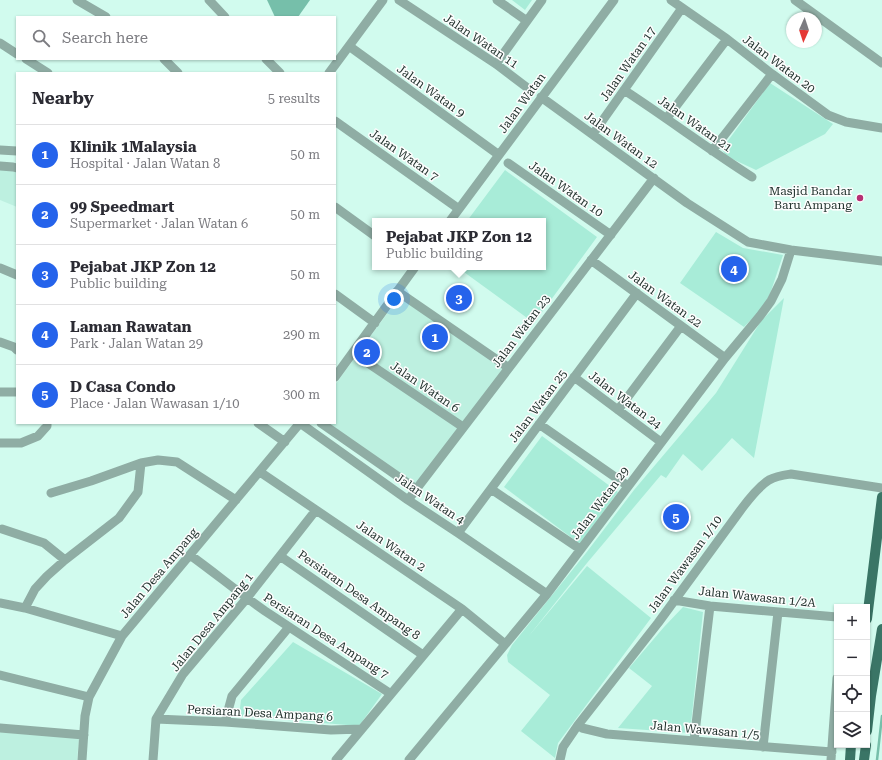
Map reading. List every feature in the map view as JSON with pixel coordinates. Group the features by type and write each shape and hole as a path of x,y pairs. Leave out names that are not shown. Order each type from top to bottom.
{"main road":[{"path":"869,604 882,497"},
{"path":"869,712 882,628"},
{"path":"850,760 852,748"},
{"path":"864,760 866,748"}],"street":[{"path":"77,0 104,16"},
{"path":"209,0 224,16"},
{"path":"330,72 383,0"},
{"name":"Jalan Watan 11","path":"399,0 496,64 529,89"},
{"path":"497,0 527,21"},
{"path":"496,64 542,0"},
{"name":"Jalan Watan","path":"452,218 614,0"},
{"name":"Jalan Watan 20","path":"670,0 727,39 828,115 846,122 880,124"},
{"path":"795,0 882,63"},
{"name":"Jalan Watan 17","path":"593,134 682,8"},
{"path":"667,118 727,39"},
{"path":"0,43 16,53"},
{"name":"Jalan Watan 9","path":"348,46 499,155"},
{"path":"28,60 46,72"},
{"path":"165,60 177,72"},
{"path":"267,60 279,72"},
{"path":"712,151 772,74"},
{"name":"Jalan Watan 21","path":"624,90 752,177"},
{"name":"Jalan Watan 12","path":"541,97 687,203 748,242 791,250 882,261"},
{"name":"Jalan Watan 7","path":"336,122 459,209"},
{"path":"0,150 16,151"},
{"name":"Jalan Watan 10","path":"508,163 611,235"},
{"path":"0,166 16,168"},
{"name":"Jalan Watan 23","path":"408,500 654,178"},
{"path":"336,208 372,234"},
{"name":"Jalan Watan 29","path":"409,760 546,594 725,358 760,316 771,301 782,279 791,250"},
{"name":"Jalan Watan 22","path":"591,260 725,358"},
{"path":"0,268 16,275"},
{"path":"336,376 413,270"},
{"path":"398,291 509,368"},
{"name":"Jalan Watan 25","path":"458,532 637,293"},
{"path":"336,295 374,323"},
{"path":"618,410 681,326"},
{"path":"0,342 16,349"},
{"name":"Jalan Watan 6","path":"353,353 463,427"},
{"name":"Jalan Watan 24","path":"574,377 661,442"},
{"path":"0,392 16,392"},
{"path":"0,443 21,443 38,436 47,424"},
{"path":"259,424 285,442"},
{"name":"Jalan Desa Ampang","path":"82,760 85,716 89,697 122,636 299,424"},
{"name":"Jalan Watan 4","path":"301,424 408,500 458,532 546,594"},
{"name":"Jalan Watan 4","path":"322,424 416,489"},
{"path":"539,424 628,486"},
{"path":"51,492 91,481 141,463 158,460 177,462 236,500"},
{"path":"25,608 35,588 65,560 120,518 138,492 141,463"},
{"name":"Jalan Watan 2","path":"260,472 462,609 505,644"},
{"name":"Jalan Wawasan 1/10","path":"560,760 563,747 578,725 654,628 740,510 753,494 769,480 781,475 791,474 882,488"},
{"path":"491,489 580,549"},
{"name":"Jalan Desa Ampang 1","path":"153,760 156,719 183,674 247,598 316,510"},
{"path":"2,529 44,543 65,560"},
{"name":"Persiaran Desa Ampang 7","path":"190,555 247,598 391,694"},
{"name":"Persiaran Desa Ampang 8","path":"280,556 423,655"},
{"name":"Jalan Wawasan 1/2A","path":"674,600 710,606 834,617"},
{"path":"0,603 25,608 122,636"},
{"path":"694,741 710,606"},
{"path":"336,760 462,609"},
{"path":"763,747 778,612"},
{"path":"226,722 232,696 289,627"},
{"path":"0,675 89,697"},
{"path":"832,756 835,712"},
{"name":"Persiaran Desa Ampang 6","path":"156,719 226,722 331,730 362,729"},
{"name":"Jalan Wawasan 1/5","path":"578,725 582,728 607,734 763,747 832,756"},
{"path":"0,728 84,734"}],"shaded area":[{"path":"267,0 310,0 299,16 275,16"},
{"path":"512,0 532,0 525,10"},
{"path":"770,83 833,124 825,134 756,170 726,156 722,149"},
{"path":"0,169 16,171 16,207 0,200"},
{"path":"505,170 597,237 534,323 461,270 546,270 546,218 469,218"},
{"path":"716,232 743,248 783,255 771,291 764,306 744,327 680,283"},
{"path":"400,296 504,369 415,485 327,424 336,424 336,384"},
{"path":"784,298 754,458 732,438 702,471 683,454 666,478 661,475 587,563 528,637 587,566 651,618 558,743 555,758 521,731 550,695 508,662 507,655 512,645 586,553 634,490 716,393 761,321"},
{"path":"542,436 618,492 580,544 504,487"},
{"path":"683,607 703,612 690,733 618,728 652,686 629,668"},
{"path":"293,642 382,694 359,726 239,716 241,700"},
{"path":"0,732 79,738 77,760 0,760"}],"waterway":[{"path":"877,760 882,716"}],"place":[{"name":"Masjid Bandar Baru Ampang","path":"860,198"},
{"name":"Laman Rawatan","path":"734,269"},
{"name":"Pejabat JKP Zon 12","path":"459,298"},
{"name":"Klinik 1Malaysia","path":"435,337"},
{"name":"99 Speedmart","path":"367,352"},
{"name":"D Casa Condo","path":"676,517"}]}
